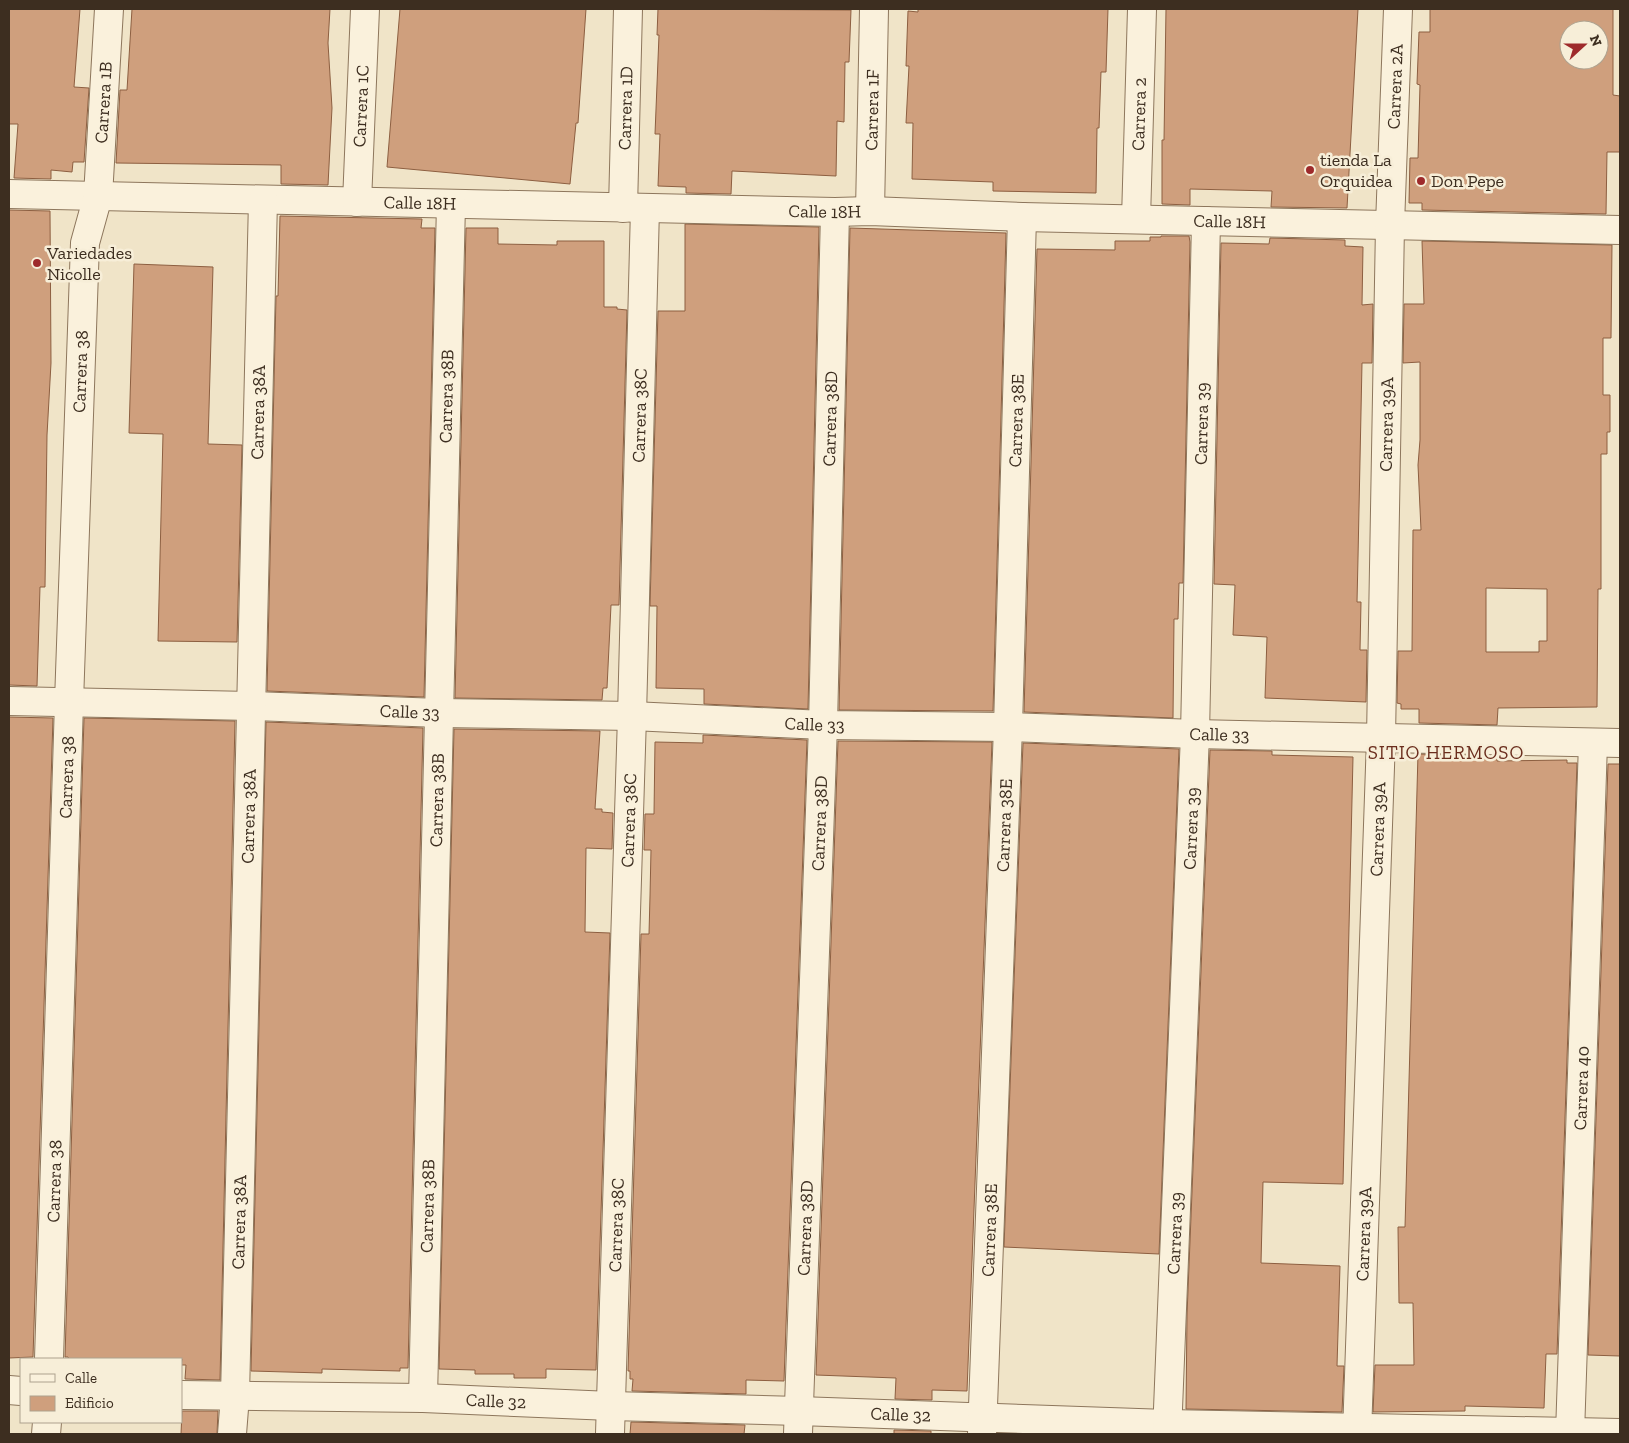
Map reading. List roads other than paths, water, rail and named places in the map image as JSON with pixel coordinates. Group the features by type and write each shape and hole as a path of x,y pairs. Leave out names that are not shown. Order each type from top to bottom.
{"street":[{"name":"Carrera 1B","path":"98,196 109,9"},
{"name":"Carrera 1C","path":"356,202 365,9"},
{"name":"Carrera 1D","path":"628,9 634,208"},
{"name":"Carrera 1F","path":"870,211 874,9"},
{"name":"Carrera 2","path":"1136,219 1142,9"},
{"name":"Carrera 2A","path":"1390,225 1398,9"},
{"name":"Calle 18H","path":"19,194 634,208 870,211 1022,217 1620,230"},
{"name":"Carrera 38","path":"49,1358 85,243 98,196"},
{"name":"Carrera 38A","path":"232,1434 235,1396 263,200"},
{"name":"Carrera 38B","path":"423,1398 451,204"},
{"name":"Carrera 38C","path":"610,1434 632,716 634,208"},
{"name":"Carrera 38D","path":"799,1422 823,725 835,212"},
{"name":"Carrera 38E","path":"982,1425 1008,727 1022,217"},
{"name":"Carrera 39","path":"1167,1429 1195,734 1206,221"},
{"name":"Carrera 39A","path":"1357,1431 1380,738 1390,225"},
{"name":"Calle 33","path":"9,701 251,706 439,713 632,716 823,725 1008,727 1195,734 1620,743"},
{"name":"Carrera 40","path":"1570,1433 1593,743"},
{"name":"Calle 32","path":"182,1394 423,1398 611,1406 799,1422 1167,1429 1620,1433"}],"place":[{"name":"tienda La Orquidea","path":"1310,170"},
{"name":"Don Pepe","path":"1421,181"},
{"name":"Variedades Nicolle","path":"37,263"}],"district":[{"name":"SITIO HERMOSO","path":"1446,752"}]}
